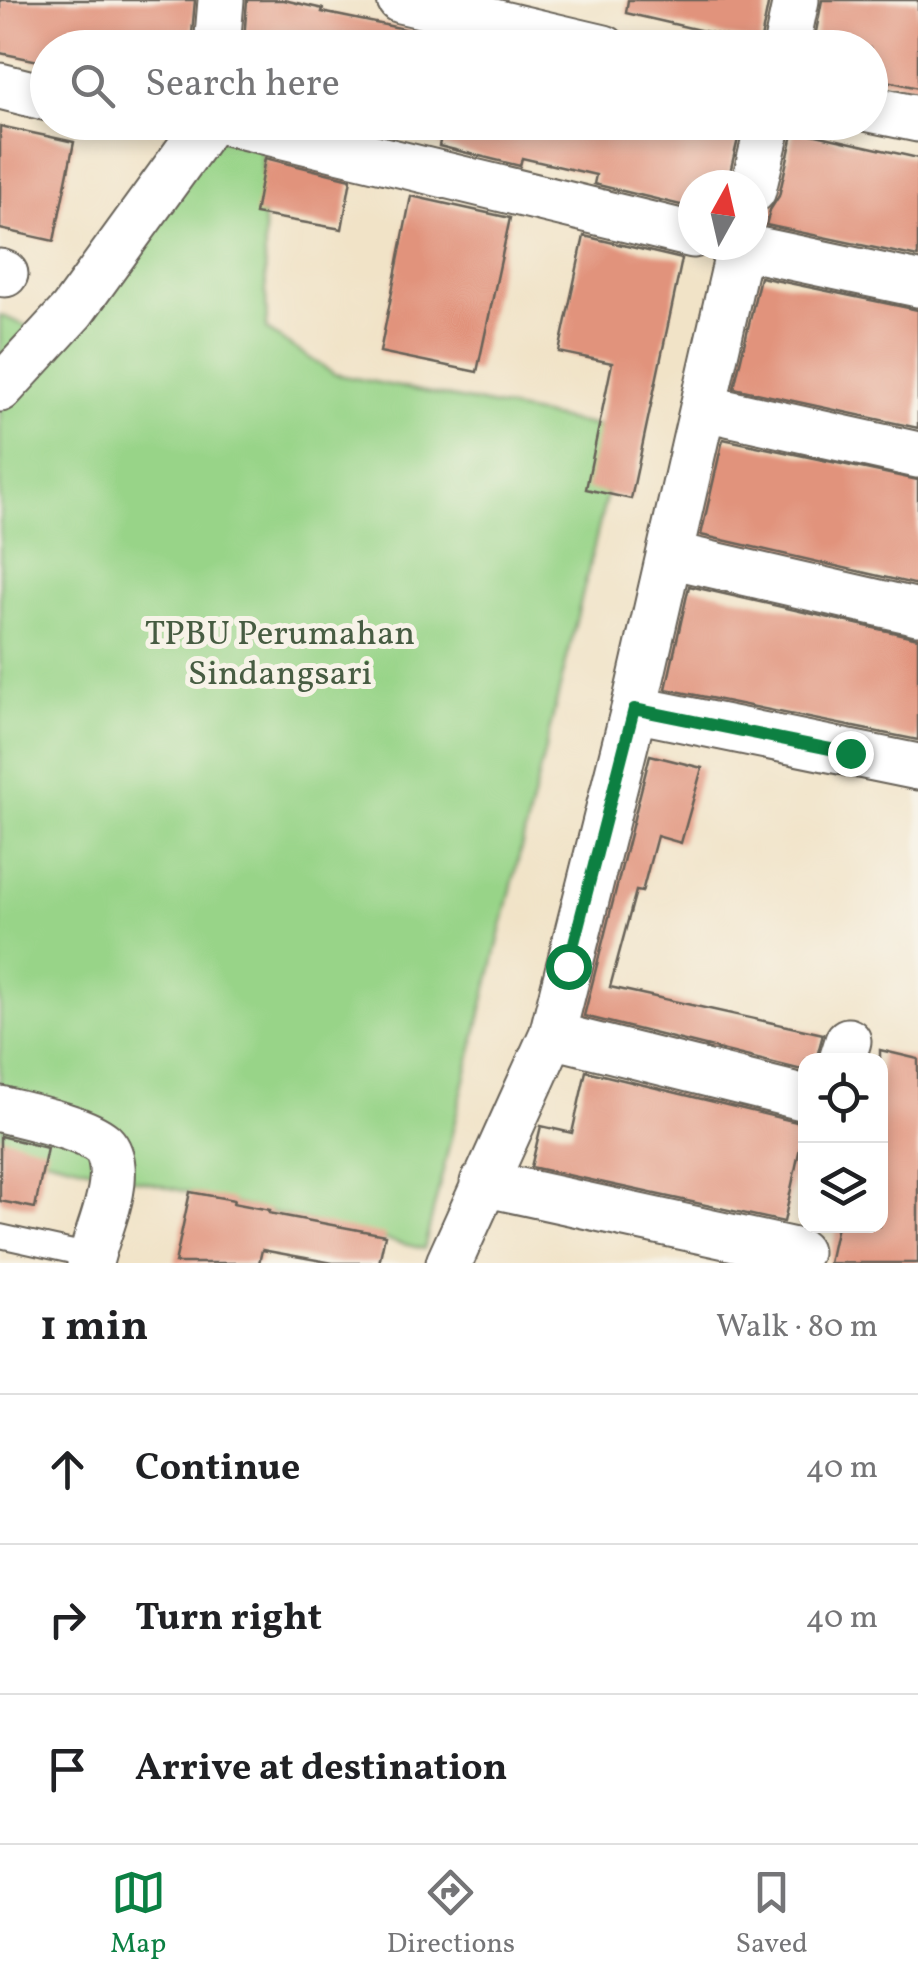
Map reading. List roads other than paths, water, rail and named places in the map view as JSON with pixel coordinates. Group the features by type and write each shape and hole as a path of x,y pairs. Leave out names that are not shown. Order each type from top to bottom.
{"street":[{"path":"218,30 221,0"},
{"path":"400,0 528,30"},
{"path":"790,30 796,0"},
{"path":"0,86 30,94"},
{"path":"888,113 918,119"},
{"path":"0,388 72,311 196,140"},
{"path":"300,140 678,231"},
{"path":"758,170 765,140"},
{"path":"768,252 918,284"},
{"path":"448,1263 552,1035 634,709 705,408 735,260"},
{"path":"705,408 918,455"},
{"path":"670,555 918,612"},
{"path":"634,709 918,767"},
{"path":"552,1035 798,1096"},
{"path":"0,1109 64,1127 103,1144 111,1157 112,1182 91,1260"},
{"path":"483,1183 800,1245"}],"lane":[{"path":"0,1236 91,1260"}],"park label":[{"name":"TPBU Perumahan Sindangsari","path":"280,655"}]}
